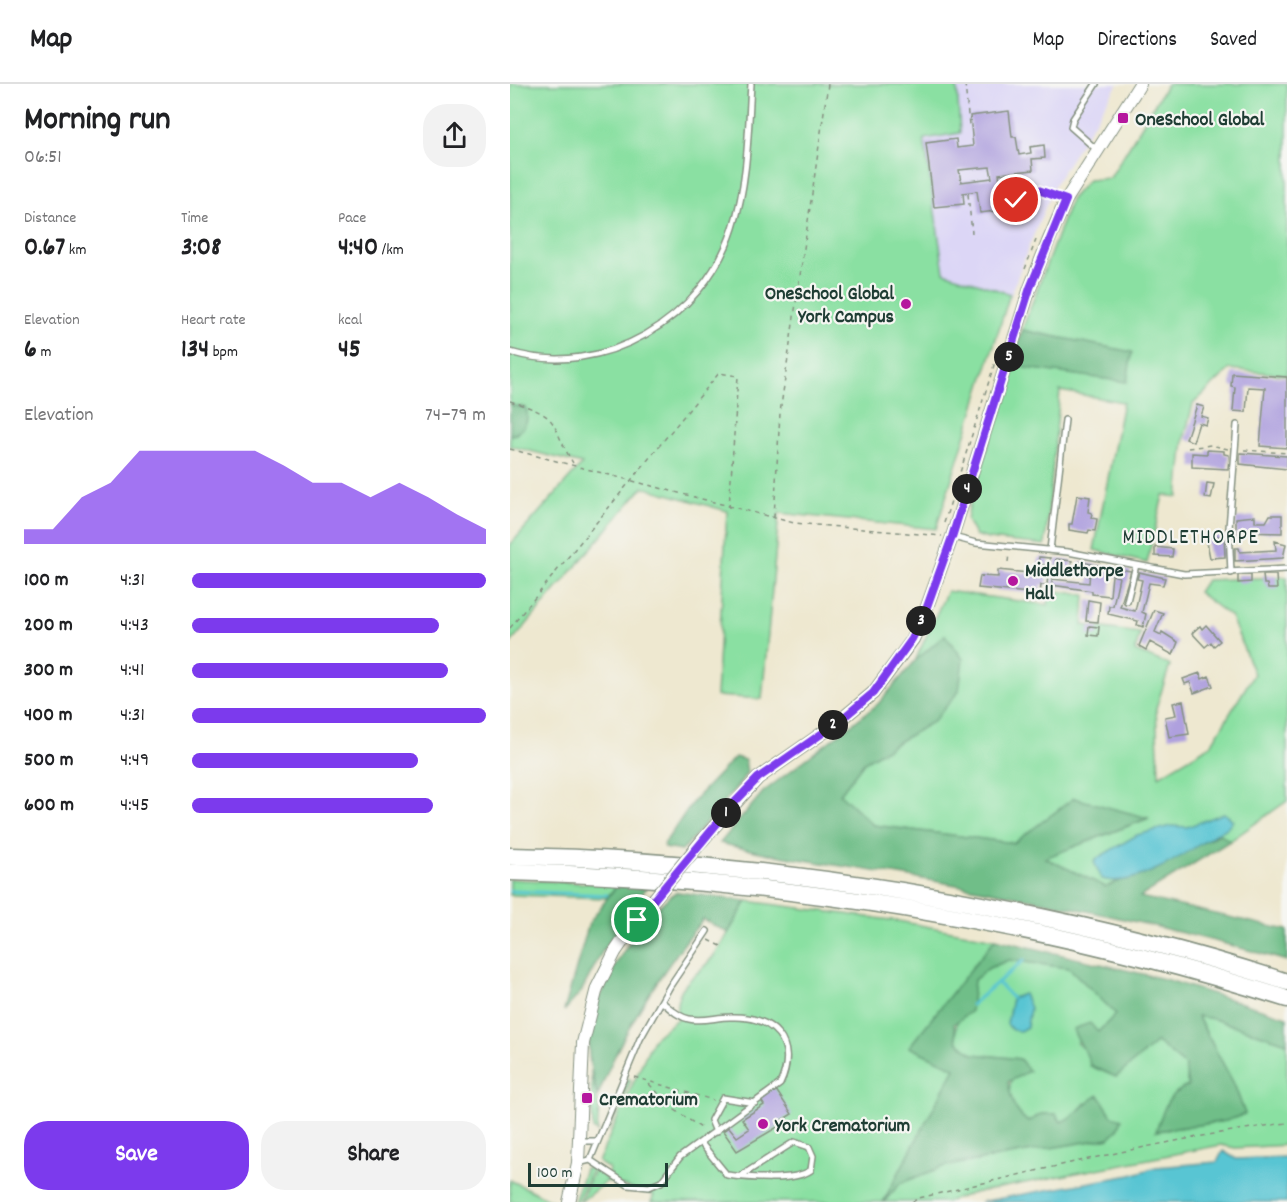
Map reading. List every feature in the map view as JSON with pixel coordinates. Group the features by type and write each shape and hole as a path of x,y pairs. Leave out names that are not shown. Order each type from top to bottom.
{"highway":[{"path":"510,856 712,868 868,887 977,905 1127,938 1287,982"},
{"path":"510,872 709,883 845,900 977,922 1125,953 1287,999"}],"street":[{"path":"569,1202 584,1162 580,1141 583,1043 597,988 615,952 637,920 705,837 758,778 837,723 873,693 912,639 924,615 952,537 1030,288 1066,200 1139,84"}],"lane":[{"path":"510,352 547,360 580,358 615,350 645,337 673,317 701,288 719,260 733,230 740,201 751,84"},
{"path":"1096,84 1073,119 1071,127 1097,150"},
{"path":"1017,203 1013,190 1016,185 1022,184 1066,200"},
{"path":"1050,550 1065,420"},
{"path":"1231,573 1229,528 1233,452 1237,425"},
{"path":"952,537 976,543 1050,550 1194,574 1287,569"},
{"path":"1127,601 1136,565"},
{"path":"662,1002 686,1019 714,1020 729,1016 749,1018 773,1028 787,1048 787,1069 780,1084 681,1157 662,1182 649,1187 628,1185 584,1162 602,1134 605,1118 625,1074 662,1002 707,931"},
{"path":"714,1133 711,1120 723,1098 755,1103"},
{"path":"580,1141 596,1141"},
{"path":"701,1143 727,1175 738,1177 802,1176 811,1170 813,1156 809,1147 801,1143 788,1144 738,1177"}],"path":[{"path":"774,518 780,413 828,84"},
{"path":"965,84 969,125"},
{"path":"968,194 972,233"},
{"path":"510,628 719,373 738,376 729,508"},
{"path":"510,401 544,412 553,420 574,464"},
{"path":"1188,448 1211,445 1227,448 1233,452 1247,450 1287,453"},
{"path":"510,449 574,464 729,508 794,523 952,537"},
{"path":"703,937 722,946"},
{"path":"625,1074 719,1102"},
{"path":"649,1083 683,1117 714,1133"},
{"path":"912,1202 919,1197 1086,1160 1220,1132 1287,1123"}],"shaded area":[{"name":"OneSchool Global York Campus","path":"838,84 1118,84 1055,184 1029,246 1004,314 936,529 779,513"}],"green space":[{"path":"510,84 957,84 960,133 924,139 944,272 1010,294 936,529 779,513 762,699 716,696 727,511 643,487 510,644 510,545 582,464 510,446 510,435 517,434 526,408 510,405"},
{"path":"1167,84 1287,84 1287,375 1230,369 1193,404 1184,439 1178,497 1163,495 1147,563 1094,550 1123,402 1060,391 1045,545 988,539 975,535 967,520 969,508 1012,366 1126,382 1132,352 1022,330 1071,199 1088,180 1110,178"},
{"path":"1022,330 1132,352 1127,382 1012,366"},
{"path":"510,405 526,408 527,418 522,429 510,435"},
{"path":"1287,577 1287,801 1230,841 1219,834 1106,887 1044,858 1147,819 1074,798 1014,843 873,825 840,794 864,762 934,721 945,635 915,661 947,591 1048,605 1050,590 1085,595 1083,625 1140,633 1135,651 1170,665 1156,708 1159,776 1211,745 1254,674 1231,617 1198,592 1206,580"},
{"path":"945,635 963,659 959,691 934,721 864,762 840,794 873,825 1014,843 1074,798 1148,818 1045,858 1106,887 1220,834 1230,841 1140,897 1287,930 1287,961 1143,923 1046,902 948,883 787,857 720,843 763,792 878,704 915,661"},
{"path":"735,757 745,760 747,772 740,783 682,851 665,848 664,844 694,800"},
{"path":"510,879 617,885 606,898 510,895"},
{"path":"617,885 646,888 602,952 581,992 564,1011 589,923"},
{"path":"677,892 747,901 728,933 703,919 687,939 643,1003 618,1049 598,1096 591,1071 589,1037 601,993 636,933 664,902"},
{"path":"747,901 898,921 995,939 909,1047 955,1068 883,1202 651,1202 654,1195 607,1181 580,1202 595,1168 607,1180 609,1169 598,1162 653,1039 677,1019 677,1006 683,988 715,954"},
{"path":"995,939 1168,980 1287,1017 1287,1043 1214,1019 1197,1016 1234,1084 1245,1114 1226,1121 1156,1131 1170,1098 1188,1086 1185,1066 1157,1042 1116,1077 1090,1065 1073,1029 1090,1023 1098,1032 1116,1014 1069,968 1009,960 989,968 974,980 971,1011 954,1024 957,1041 973,1054 1020,1059 1029,1071 1008,1082 1014,1105 1019,1114 1028,1122 1041,1114 1056,1114 1061,1122 1099,1095 1112,1116 1122,1119 1118,1129 1109,1138 945,1166 901,1183 883,1202 955,1068 909,1047"},
{"path":"1009,960 1070,968 1116,1014 1098,1032 1077,1043 1089,1055 1090,1066 1116,1077 1157,1042 1186,1066 1188,1086 1170,1098 1157,1131 1226,1121 1245,1114 1234,1084 1197,1015 1287,1043 1287,1145 1235,1148 1221,1145 973,1193 946,1202 884,1202 900,1183 945,1166 1109,1138 1112,1116 1107,1108 1085,1103 1073,1117 1061,1122 1056,1114 1041,1114 1028,1122 1014,1107 1009,1092 1012,1077 1020,1059 973,1054 957,1041 957,1023 974,980 989,968"},
{"path":"591,1071 599,1108 597,1132 593,1129"},
{"path":"627,1078 631,1080 608,1131"},
{"path":"593,1167 577,1202 574,1202 585,1169"},
{"path":"510,1180 554,1202 510,1202"}],"water":[{"path":"1224,813 1233,820 1227,828 1144,875 1115,881 1102,879 1094,862 1137,835 1171,826 1187,827"},
{"path":"1024,994 1030,1008 1027,1027 1020,1031 1012,1030 1007,1024 1012,998"},
{"path":"1223,1151 1236,1159 1287,1157 1287,1202 980,1202 1131,1175 1156,1167 1217,1162"}],"building":[{"path":"1009,111 1012,137 1016,137 1019,155 1031,153 1030,147 1044,145 1045,158 1032,159 1033,170 999,174 1004,210 980,213 977,191 963,193 964,204 934,207 926,143 956,139 957,148 973,146 970,116","holes":["990,167 992,178 961,182 959,170"]},
{"path":"1232,373 1287,377 1287,448 1260,446 1265,388 1248,387 1246,412 1233,411 1235,387 1231,386"},
{"path":"1197,405 1204,407 1201,416 1208,418 1206,425 1199,423 1193,442 1186,439"},
{"path":"1207,450 1224,451 1224,454 1229,455 1228,469 1192,467 1192,453 1207,454"},
{"path":"1240,453 1287,456 1287,469 1240,464"},
{"path":"1207,483 1214,484 1211,499 1205,498"},
{"path":"1077,495 1090,497 1088,512 1092,513 1091,518 1097,519 1095,531 1089,530 1088,533 1069,530"},
{"path":"1270,515 1282,515 1282,533 1242,532 1242,540 1236,540 1236,518 1255,516 1255,522 1266,522"},
{"path":"1224,536 1225,557 1210,558 1206,537"},
{"path":"1275,541 1286,544 1283,558 1235,561 1235,548 1239,548 1240,552 1276,550"},
{"path":"1155,547 1173,549 1172,557 1155,556"},
{"path":"1039,557 1050,558 1048,566 1038,564"},
{"path":"1056,559 1072,561 1071,568 1055,566"},
{"path":"1080,562 1131,571 1120,607 1135,611 1142,580 1137,579 1139,572 1165,578 1163,585 1149,583 1142,612 1146,614 1143,627 1137,625 1138,621 1108,614 1109,606 1113,606 1119,577 1112,575 1110,596 1052,585 1052,579 1089,583 1090,570 1079,569"},
{"name":"Middlethorpe Hall","path":"998,570 1048,575 1047,585 1041,585 1040,594 978,588 980,576 998,577"},
{"path":"1238,575 1251,575 1251,582 1238,583"},
{"path":"1263,575 1276,575 1277,589 1268,589 1267,584 1264,584"},
{"path":"1088,600 1100,602 1098,622 1086,621"},
{"path":"1154,610 1163,613 1155,632 1161,635 1162,632 1178,642 1173,655 1150,642 1146,650 1139,646"},
{"path":"1206,625 1220,641 1214,646 1211,642 1205,647 1192,633 1200,626 1202,629"},
{"path":"1089,626 1099,627 1098,636 1088,635"},
{"path":"1200,673 1202,679 1209,676 1213,686 1194,693 1190,682 1185,684 1183,679"},
{"path":"1183,701 1189,734 1169,737 1165,717 1176,715 1173,703"},
{"name":"York Crematorium","path":"774,1087 792,1114 779,1122 781,1125 737,1151 723,1131 729,1127 737,1137 749,1129 742,1119 764,1105 759,1097"}],"waterway":[{"path":"510,891 607,895"},
{"path":"971,1005 1024,960"},
{"path":"998,983 1012,998"}],"place":[{"name":"OneSchool Global","path":"1123,118"},
{"name":"OneSchool Global York Campus","path":"906,304"},
{"name":"Middlethorpe Hall","path":"1013,581"},
{"name":"Crematorium","path":"587,1098"},
{"name":"York Crematorium","path":"763,1124"}],"district":[{"name":"MIDDLETHORPE","path":"1191,536"}],"route":[{"path":"637,920 735,802 758,778 837,723 873,693 912,639 924,615 952,537 1030,288 1066,200 1022,184 1016,185 1013,190 1016,200"}]}
